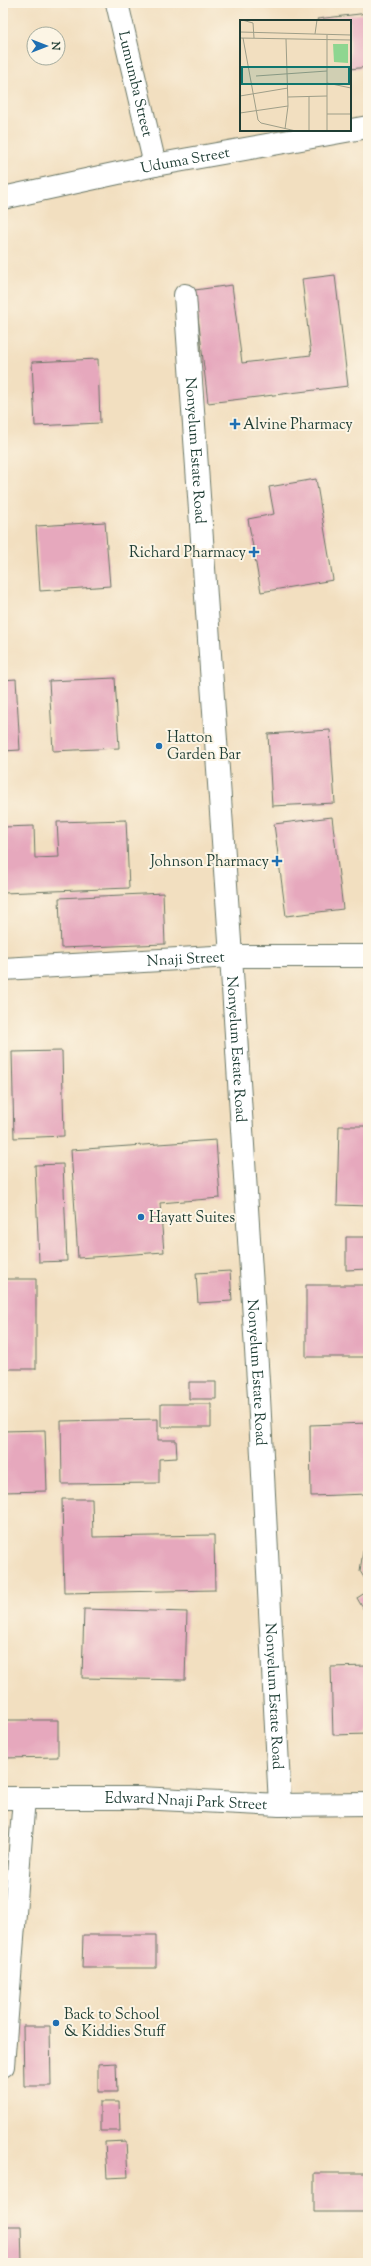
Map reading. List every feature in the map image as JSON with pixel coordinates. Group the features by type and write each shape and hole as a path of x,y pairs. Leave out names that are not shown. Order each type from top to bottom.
{"street":[{"name":"Lumumba Street","path":"117,3 155,165"},
{"name":"Uduma Street","path":"351,130 368,127"},
{"name":"Uduma Street","path":"3,198 155,165 346,131"},
{"name":"Nonyelum Estate Road","path":"185,295 231,956 259,1397 280,1805"},
{"name":"Nnaji Street","path":"3,969 231,956 368,956"},
{"name":"Edward Nnaji Park Street","path":"14,1798 139,1798 280,1805 368,1804"},
{"path":"3,2066 14,1798"}],"building":[{"path":"368,13 368,67 351,69 351,20 317,19"},
{"path":"335,275 348,386 208,403 195,290 232,285 242,363 311,355 302,279"},
{"path":"98,359 100,423 35,426 32,362"},
{"path":"316,479 333,580 261,592 248,519 274,514 269,487"},
{"path":"105,522 110,586 40,591 36,526"},
{"path":"115,678 119,748 53,751 49,681"},
{"path":"16,679 20,750 3,751 3,680"},
{"path":"330,730 335,803 272,806 268,734"},
{"path":"332,817 343,909 286,916 274,824"},
{"path":"126,820 129,888 3,893 3,827 34,826 35,858 59,857 57,822"},
{"path":"163,893 165,944 61,948 59,898"},
{"path":"62,1051 64,1136 14,1138 12,1052"},
{"path":"339,1126 368,1126 368,1206 337,1205"},
{"path":"216,1140 220,1198 160,1203 164,1252 78,1258 71,1150"},
{"path":"63,1164 67,1261 39,1262 35,1165"},
{"path":"346,1237 368,1237 368,1269 346,1270"},
{"path":"230,1271 232,1301 198,1303 196,1273"},
{"path":"3,1279 36,1279 36,1369 3,1369"},
{"path":"306,1285 368,1285 368,1357 306,1357"},
{"path":"189,1382 216,1382 216,1399 189,1399"},
{"path":"161,1404 211,1404 211,1427 161,1427"},
{"path":"158,1419 158,1440 176,1440 177,1458 159,1459 159,1483 62,1484 61,1421"},
{"path":"368,1423 368,1494 311,1496 310,1425"},
{"path":"45,1430 47,1491 3,1492 3,1431"},
{"path":"62,1499 92,1499 93,1537 214,1535 215,1590 64,1593"},
{"path":"368,1549 368,1584 360,1571 363,1551"},
{"path":"368,1591 368,1617 357,1598"},
{"path":"84,1609 187,1612 185,1680 82,1678"},
{"path":"368,1666 368,1734 333,1735 331,1667"},
{"path":"3,1720 58,1720 58,1757 3,1758"},
{"path":"83,1935 156,1935 156,1968 82,1968"},
{"path":"23,2026 50,2026 51,2086 24,2086"},
{"path":"116,2063 117,2092 98,2092 98,2064"},
{"path":"100,2102 119,2102 120,2131 100,2131"},
{"path":"126,2141 128,2177 107,2178 105,2142"},
{"path":"314,2173 368,2173 368,2212 314,2212"},
{"path":"3,2226 21,2226 22,2263 3,2263"}],"place":[{"name":"Alvine Pharmacy","path":"235,424"},
{"name":"Richard Pharmacy","path":"254,552"},
{"name":"Hatton Garden Bar","path":"159,746"},
{"name":"Johnson Pharmacy","path":"277,861"},
{"name":"Hayatt Suites","path":"141,1217"},
{"name":"Back to School & Kiddies Stuff","path":"56,2023"}]}
